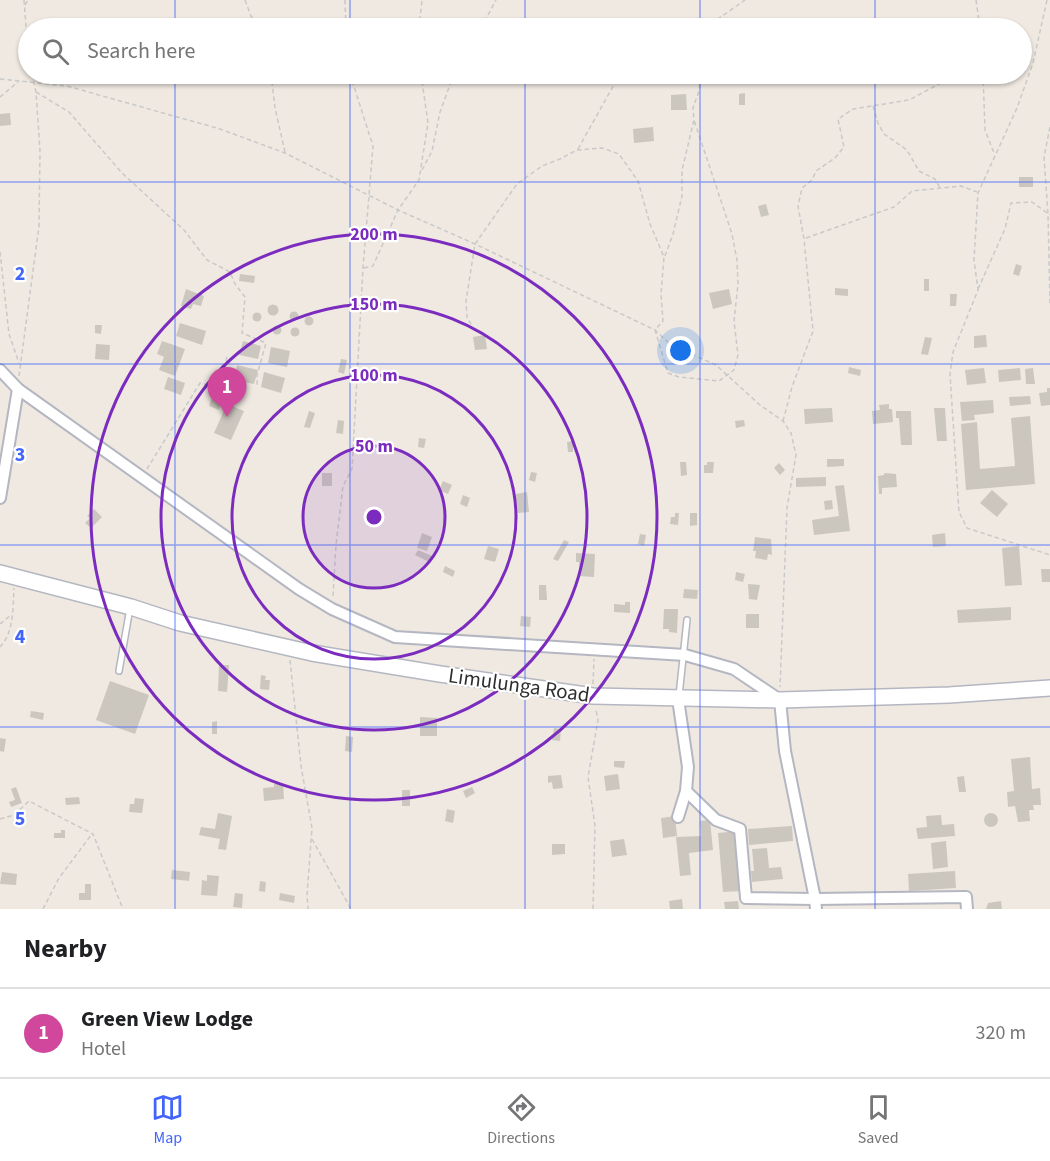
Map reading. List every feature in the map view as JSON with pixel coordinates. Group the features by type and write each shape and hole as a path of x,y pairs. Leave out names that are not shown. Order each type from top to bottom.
{"main road":[{"name":"Limulunga Road","path":"7,575 180,622 312,653 593,696 780,700 949,695 1050,687"}],"street":[{"path":"0,370 18,389 299,589 332,609 396,637 685,655 734,669 780,700 784,751 816,904"},
{"path":"0,498 18,389"},
{"path":"678,699 688,767 686,791 678,817"},
{"path":"686,791 716,820 740,829 746,898 816,904 966,897 967,909"}],"lane":[{"path":"120,671 131,607"},
{"path":"678,699 685,655 687,620"}],"path":[{"path":"24,0 25,18"},
{"path":"24,6 28,0"},
{"path":"245,0 252,18"},
{"path":"345,0 346,18"},
{"path":"420,18 422,0"},
{"path":"486,18 496,0"},
{"path":"719,18 745,0"},
{"path":"976,0 979,18"},
{"path":"1032,66 1047,0"},
{"path":"0,79 18,82"},
{"path":"0,98 18,82"},
{"path":"18,389 39,226 40,151 36,92 33,84"},
{"path":"44,84 67,86 220,129 285,153 398,210 655,330 671,345 716,365 760,405 783,421 791,433 796,455 787,508 780,700"},
{"path":"272,84 285,153"},
{"path":"332,609 336,545 344,486 352,469 363,268 373,146 353,84"},
{"path":"363,268 373,266 398,210 419,180 428,123 422,84"},
{"path":"420,173 432,151 440,112 450,84"},
{"path":"577,150 614,84"},
{"path":"655,330 668,373 680,377 719,381 734,370 738,355 734,321 738,284 737,260 732,234 694,120 693,108 700,88 699,84"},
{"path":"783,421 792,387 813,331 804,239 798,206 802,188 812,180 816,171 835,158 844,147 838,119 854,109 909,100 939,84"},
{"path":"983,84 985,130 994,154"},
{"path":"978,290 974,260 978,193 1026,84"},
{"path":"36,92 69,112 129,180 184,230 207,260 230,272 234,284 245,297 242,333 266,343 257,375 257,386"},
{"path":"873,105 884,134 907,150 919,171 934,179 940,188"},
{"path":"655,330 663,321 661,294 664,257 673,234 682,196 682,170 694,120"},
{"path":"1050,127 1044,157 1049,215 1050,304"},
{"path":"475,331 467,317 466,301 475,244 517,184 542,166 577,150 602,148 619,154 638,181 650,224 664,257"},
{"path":"804,239 894,207 912,191 961,186 978,193"},
{"path":"1049,215 1032,202 1011,203 1005,229 953,352 950,374 959,512 967,528 1050,555"},
{"path":"0,252 9,334 20,365"},
{"path":"142,478 200,383 220,388 227,356"},
{"path":"0,647 7,640 13,614 7,575"},
{"path":"0,624 13,614"},
{"path":"289,646 301,766 312,828 308,909"},
{"path":"593,909 595,826 588,777 598,720 593,696 594,649"},
{"path":"0,819 14,814 29,801 93,834 123,909"},
{"path":"43,909 59,878 93,834"},
{"path":"311,837 351,909"}],"building":[{"path":"745,93 745,105 739,105 739,94"},
{"path":"686,94 687,110 671,110 671,95"},
{"path":"10,113 11,125 0,126 0,114"},
{"path":"653,127 654,141 634,143 633,129"},
{"path":"1019,177 1033,177 1033,187 1019,187"},
{"path":"766,204 769,215 761,217 758,206"},
{"path":"1016,264 1022,266 1019,276 1013,274"},
{"path":"240,274 255,276 254,283 239,281"},
{"path":"924,279 929,279 929,291 924,291"},
{"path":"835,288 848,289 848,296 835,295"},
{"path":"186,289 204,296 201,306 193,304 191,309 181,306"},
{"path":"729,289 732,304 713,309 709,293"},
{"path":"950,294 957,294 956,306 950,306"},
{"path":"273,304 279,310 273,316 267,310"},
{"path":"294,311 299,316 294,321 289,316"},
{"path":"257,312 262,317 257,322 252,317"},
{"path":"309,316 314,321 309,326 304,321"},
{"path":"180,323 206,331 202,345 176,336"},
{"path":"95,325 102,325 101,334 95,333"},
{"path":"277,325 282,330 277,335 272,330"},
{"path":"295,327 300,332 295,337 290,332"},
{"path":"485,335 487,349 475,350 473,337"},
{"path":"986,335 987,347 974,348 974,336"},
{"path":"925,337 932,338 928,355 921,354"},
{"path":"162,341 185,349 175,376 159,370 164,357 157,354"},
{"path":"243,341 261,346 258,359 239,355"},
{"path":"96,344 110,345 109,360 95,359"},
{"path":"271,347 290,351 287,367 268,363"},
{"path":"341,359 347,360 344,374 338,372"},
{"path":"237,365 258,370 254,384 234,380"},
{"path":"849,367 861,370 860,376 848,373"},
{"path":"984,368 986,383 967,385 965,370"},
{"path":"1020,368 1021,380 999,382 998,370"},
{"path":"1033,368 1035,384 1026,384 1025,369"},
{"path":"264,372 285,378 281,393 261,387"},
{"path":"168,377 185,383 181,395 164,389"},
{"path":"1047,388 1050,388 1050,405 1041,406 1039,393 1047,392"},
{"path":"213,393 226,398 223,407 220,406 219,410 209,406"},
{"path":"1030,396 1031,404 1010,406 1009,397"},
{"path":"993,400 994,413 974,415 975,420 962,421 960,402"},
{"path":"227,404 244,411 231,440 214,433"},
{"path":"889,404 889,409 892,409 893,422 873,424 872,411 880,410 879,405"},
{"path":"832,408 833,422 805,424 804,409"},
{"path":"934,408 945,408 947,441 937,441"},
{"path":"309,411 315,413 310,428 304,427"},
{"path":"896,411 911,411 912,445 901,445 899,418 896,418"},
{"path":"1030,416 1035,484 966,490 961,424 977,422 980,469 1015,466 1011,418"},
{"path":"338,420 344,421 343,434 336,433"},
{"path":"744,420 745,426 736,428 735,421"},
{"path":"419,438 426,439 424,448 418,447"},
{"path":"573,441 573,452 568,452 567,442"},
{"path":"827,459 844,459 844,466 827,467"},
{"path":"680,462 686,462 687,475 681,476"},
{"path":"707,462 714,462 713,473 704,473 704,465 707,465"},
{"path":"779,463 785,470 780,475 774,468"},
{"path":"531,472 537,473 535,482 529,480"},
{"path":"322,473 332,473 332,486 322,486"},
{"path":"884,473 896,474 897,487 882,488 882,494 879,494 878,476"},
{"path":"826,477 826,486 796,487 796,478"},
{"path":"443,481 452,485 448,494 439,490"},
{"path":"844,485 850,531 814,535 812,520 839,516 835,486"},
{"path":"992,490 1008,504 997,517 980,503"},
{"path":"527,492 529,512 518,513 516,494"},
{"path":"463,495 470,498 467,507 460,504"},
{"path":"832,500 833,509 825,510 824,501"},
{"path":"94,509 102,517 91,528 85,523 90,518 87,516"},
{"path":"675,513 679,513 678,525 670,524 671,517 675,517"},
{"path":"690,513 697,513 697,525 690,526"},
{"path":"422,533 432,537 427,551 417,548"},
{"path":"945,533 946,546 933,547 932,535"},
{"path":"640,534 646,535 644,546 638,544"},
{"path":"755,537 771,539 772,555 768,554 767,560 755,558 756,551 753,551"},
{"path":"564,540 569,542 558,561 553,559"},
{"path":"488,546 499,549 495,562 484,559"},
{"path":"1019,546 1022,585 1005,586 1002,548"},
{"path":"418,550 432,556 429,562 415,555"},
{"path":"576,553 595,554 594,577 579,576 579,562 576,562"},
{"path":"445,566 455,571 453,577 443,572"},
{"path":"1041,569 1050,569 1050,582 1042,582"},
{"path":"736,572 745,574 743,582 735,580"},
{"path":"748,584 760,585 757,600 749,599"},
{"path":"539,585 546,585 547,600 539,600"},
{"path":"684,589 698,590 697,599 683,598"},
{"path":"625,602 630,602 630,613 614,612 614,604 625,605"},
{"path":"1011,607 1011,620 958,623 957,610"},
{"path":"664,609 678,609 677,633 663,629"},
{"path":"746,614 759,614 759,628 746,628"},
{"path":"521,616 531,617 530,627 520,626"},
{"path":"219,665 229,665 227,692 218,691"},
{"path":"261,675 266,676 265,680 270,680 269,690 260,689"},
{"path":"110,681 149,695 135,734 96,720"},
{"path":"31,711 44,713 43,720 30,717"},
{"path":"420,717 437,718 437,736 420,736"},
{"path":"217,721 217,734 212,734 212,722"},
{"path":"554,728 561,729 560,741 552,740"},
{"path":"346,736 353,737 352,752 345,751"},
{"path":"0,738 6,739 4,752 0,751"},
{"path":"1030,757 1032,789 1040,788 1041,805 1033,805 1034,810 1029,810 1030,821 1018,822 1015,806 1008,807 1007,792 1014,791 1011,759"},
{"path":"614,761 625,761 624,768 614,767"},
{"path":"618,774 620,789 606,791 604,776"},
{"path":"561,775 563,788 553,789 552,782 548,783 548,776"},
{"path":"964,776 966,792 959,792 957,777"},
{"path":"283,783 284,799 264,801 263,788"},
{"path":"16,787 22,803 11,807 9,802 15,800 11,789"},
{"path":"472,787 475,793 466,798 463,791"},
{"path":"402,790 410,790 410,806 402,806"},
{"path":"79,797 80,804 66,805 65,798"},
{"path":"135,798 144,799 142,813 129,812 130,804 134,804"},
{"path":"447,809 455,811 453,823 445,821"},
{"path":"218,813 232,816 226,850 218,849 220,839 199,835 201,827 215,829"},
{"path":"991,813 996,815 998,820 996,825 991,827 986,825 984,820 986,815"},
{"path":"941,815 942,825 954,824 955,836 918,839 916,828 927,827 926,816"},
{"path":"675,816 677,836 663,838 661,818"},
{"path":"710,820 713,850 689,853 691,875 680,876 676,837 701,836 700,821"},
{"path":"792,826 793,841 749,845 748,829"},
{"path":"61,830 65,830 65,838 54,838 54,833 61,833"},
{"path":"737,831 741,891 723,892 718,833"},
{"path":"624,839 627,855 612,857 610,841"},
{"path":"946,841 948,867 933,869 931,843"},
{"path":"552,844 565,844 565,854 552,855"},
{"path":"767,848 769,868 781,867 783,879 752,882 751,871 754,871 752,849"},
{"path":"172,870 190,872 189,881 171,879"},
{"path":"955,871 956,888 909,891 908,874"},
{"path":"2,872 17,874 16,885 0,884"},
{"path":"207,875 219,876 217,896 201,895 202,880 207,881"},
{"path":"260,881 266,882 265,892 259,891"},
{"path":"85,884 91,884 91,900 79,900 79,893 85,893"},
{"path":"235,893 243,894 242,908 233,907"},
{"path":"280,893 295,896 294,903 279,900"},
{"path":"682,899 683,909 670,909 669,901"},
{"path":"738,901 739,909 725,909 724,902"},
{"path":"1001,901 1002,909 986,909 988,903"}],"place":[{"name":"Green View Lodge","path":"227,417"}]}
